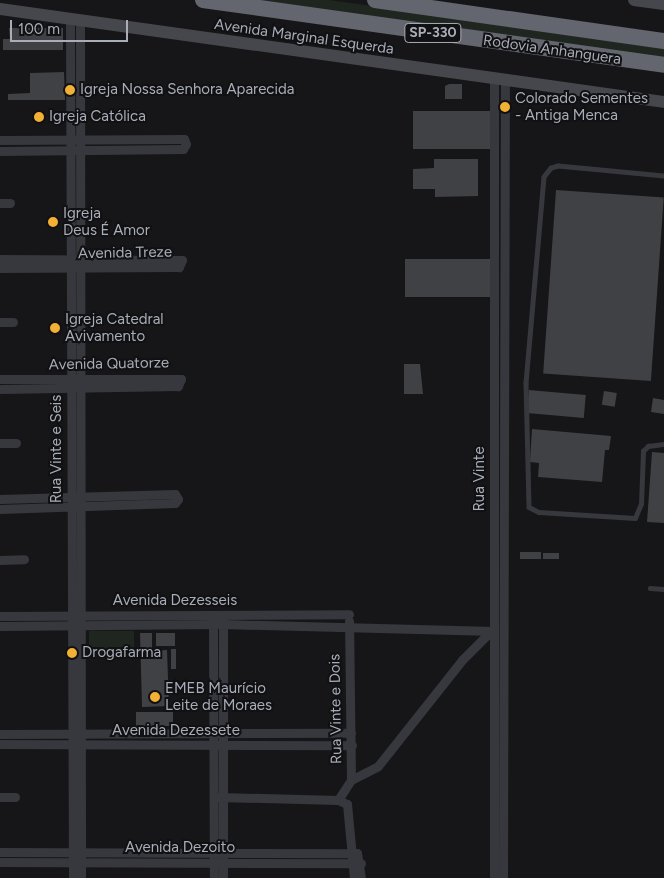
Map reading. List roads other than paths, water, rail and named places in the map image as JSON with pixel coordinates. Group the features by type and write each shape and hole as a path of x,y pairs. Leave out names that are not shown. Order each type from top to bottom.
{"highway":[{"name":"Rodovia Anhanguera","path":"203,0 664,65"},
{"name":"Rodovia Anhanguera","path":"375,0 664,41"}],"main road":[{"name":"Avenida Marginal Esquerda","path":"0,9 500,81 664,102"}],"street":[{"name":"Rua Vinte e Seis","path":"75,20 71,150 76,177 80,263 75,383"},
{"name":"Rua Vinte e Seis","path":"73,878 77,857 76,501 75,383 70,263 76,177 80,150 75,20"},
{"name":"Rua Vinte","path":"494,878 492,631 500,81"},
{"name":"Rua Vinte","path":"500,81 503,878"},
{"path":"0,140 80,140 149,144 80,150 0,150"},
{"path":"0,203 10,203"},
{"name":"Avenida Treze","path":"0,258 70,263 179,267 182,262 179,257 80,263"},
{"name":"Avenida Treze","path":"0,268 70,263"},
{"path":"0,322 13,322"},
{"name":"Avenida Quatorze","path":"0,379 75,383"},
{"name":"Avenida Quatorze","path":"0,389 75,383 181,379 178,386 123,382"},
{"path":"0,443 16,443"},
{"path":"0,499 76,501 175,503 178,499 175,494 76,501 0,509"},
{"path":"0,560 24,559"},
{"path":"349,614 368,628"},
{"name":"Avenida Dezesseis","path":"0,626 76,625 349,614"},
{"name":"Rua Vinte e Dois","path":"343,802 351,780 352,734 349,614"},
{"name":"Avenida Dezesseis","path":"0,616 76,615 368,628 492,631"},
{"path":"214,878 218,857 218,620"},
{"path":"351,780 378,766 462,660 492,631"},
{"name":"Avenida Dezessete","path":"0,734 77,740 218,745 352,744"},
{"name":"Avenida Dezessete","path":"0,744 218,735 352,734"},
{"path":"0,797 15,797"},
{"path":"218,797 343,802 361,878"},
{"name":"Avenida Dezoito","path":"0,852 77,857 357,858"},
{"name":"Rua Vinte e Seis","path":"77,857 81,878"},
{"name":"Avenida Dezoito","path":"0,862 77,857"},
{"path":"218,857 223,878"},
{"path":"354,878 357,858"}],"lane":[{"path":"664,176 558,166 551,168 544,177 526,383 528,507 539,512 635,518 641,504 643,451 648,446 664,444"},
{"path":"650,588 664,589"}],"place":[{"name":"Igreja Nossa Senhora Aparecida","path":"70,90"},
{"name":"Colorado Sementes - Antiga Menca","path":"505,107"},
{"name":"Igreja Católica","path":"39,117"},
{"name":"Igreja Deus É Amor","path":"53,222"},
{"name":"Igreja Catedral Avivamento","path":"55,328"},
{"name":"Drogafarma","path":"72,653"},
{"name":"EMEB Maurício Leite de Moraes","path":"155,697"}]}
